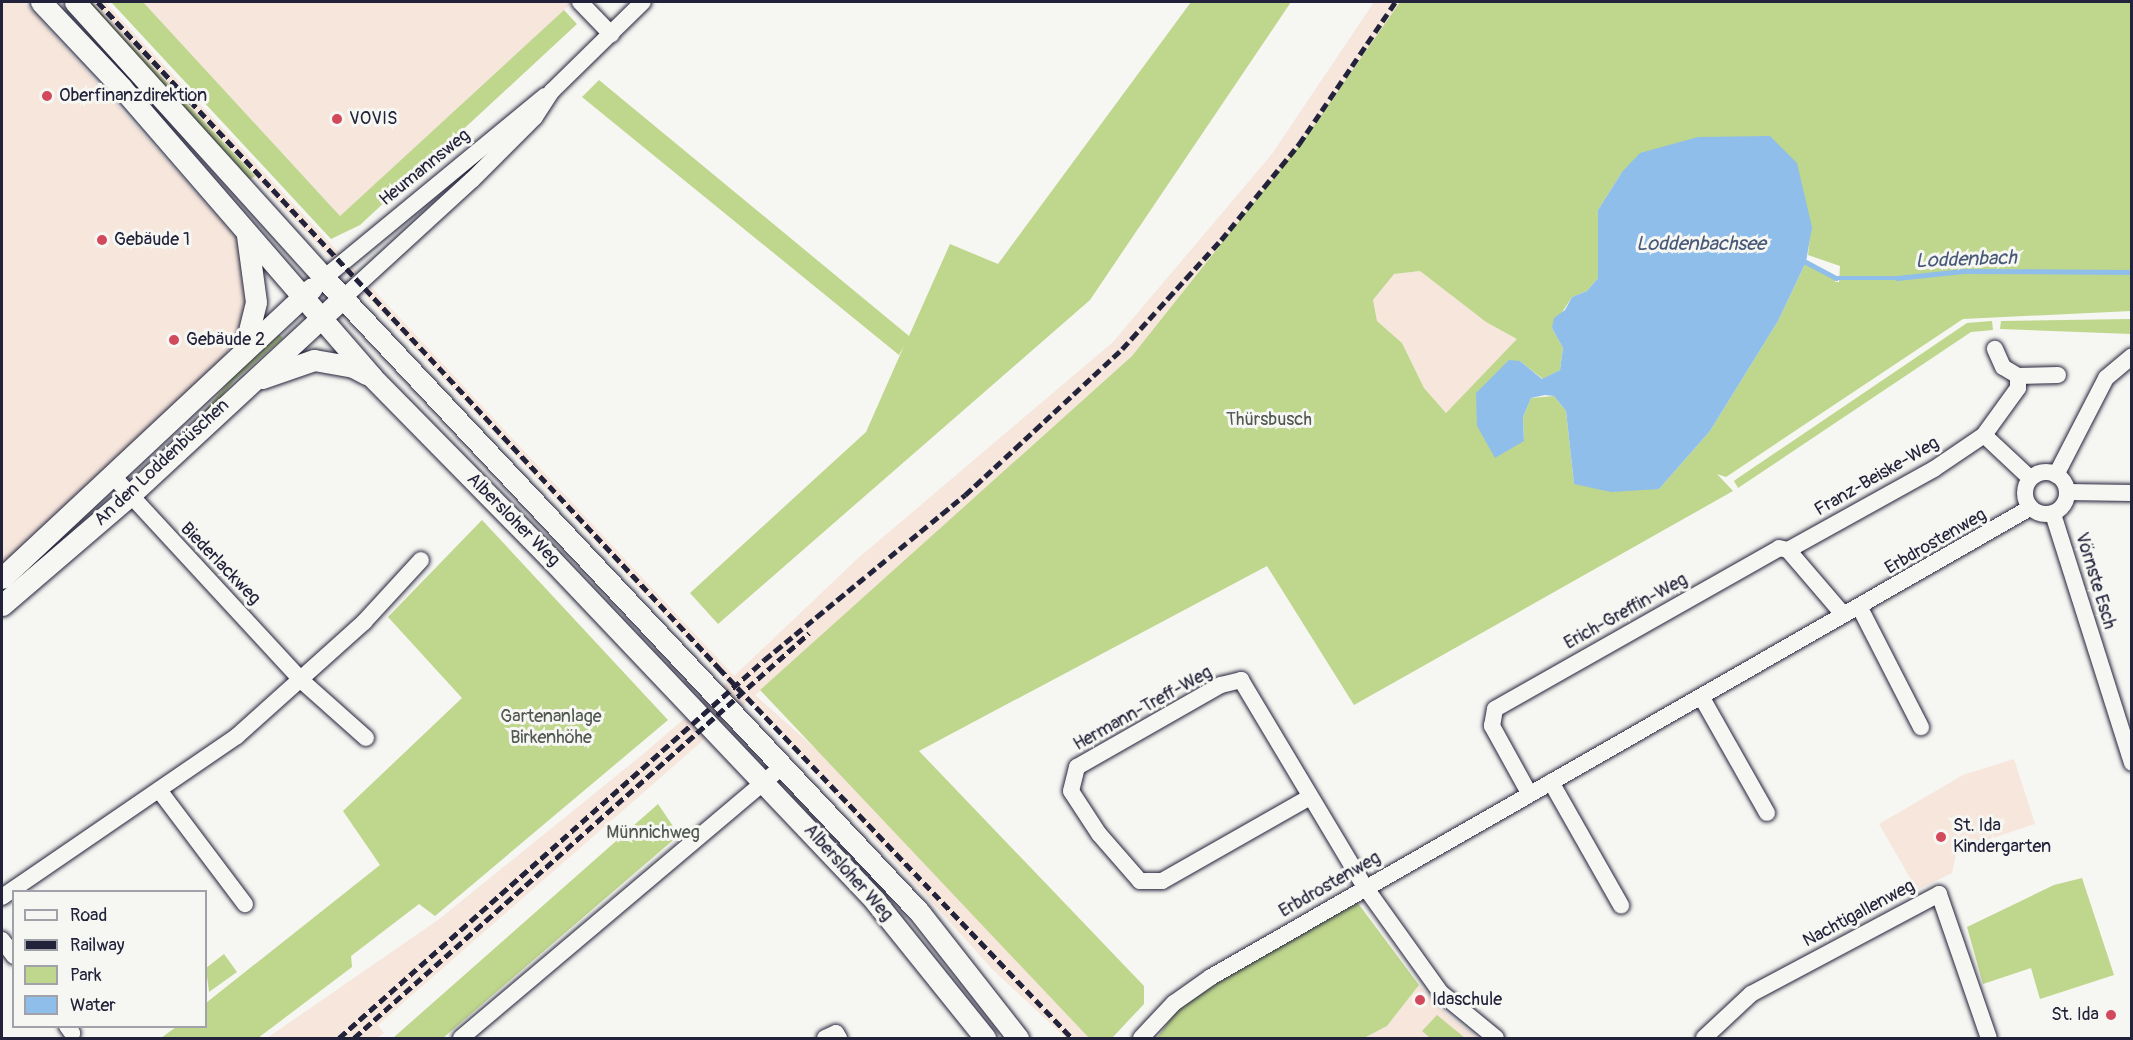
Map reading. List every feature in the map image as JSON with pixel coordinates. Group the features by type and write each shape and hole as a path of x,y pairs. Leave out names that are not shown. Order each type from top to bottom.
{"main road":[{"name":"Albersloher Weg","path":"42,2 372,377 765,782 875,901 985,1038"},
{"name":"Albersloher Weg","path":"75,2 324,278 784,765 920,913 1018,1038"},
{"path":"243,355 256,302 247,234"},
{"name":"An den Loddenbüschen","path":"2,578 324,278"},
{"name":"An den Loddenbüschen","path":"2,605 129,496 344,298"},
{"path":"246,386 293,364 314,360 352,367 372,377"}],"street":[{"path":"580,2 611,34"},
{"name":"Heumannsweg","path":"324,278 530,105 552,91 643,2"},
{"name":"Heumannsweg","path":"344,298 480,172 535,117 552,91"},
{"path":"1995,349 2003,367 2018,376 2058,375"},
{"path":"2056,474 2106,378 2132,356"},
{"name":"Franz-Beiske-Weg","path":"1788,550 1934,469 1984,435 2018,388 2018,376"},
{"path":"1984,435 2030,478"},
{"path":"2038,473 2056,474 2067,492 2066,501 2053,514 2037,513 2030,508 2024,493 2030,478 2038,473"},
{"name":"Biederlackweg","path":"112,476 301,680 366,738"},
{"path":"2067,492 2132,493"},
{"name":"Erbdrostenweg","path":"1141,1038 1174,1003 1211,977 1529,793 1702,698 1842,613 1860,608 2030,508"},
{"name":"Vörnste Esch","path":"2053,514 2132,763"},
{"name":"Erich-Greffin-Weg","path":"1529,793 1492,726 1495,709 1779,548 1788,550"},
{"path":"1788,550 1842,613"},
{"path":"12,890 237,736 364,622 421,560"},
{"path":"1860,608 1921,727"},
{"name":"Hermann-Treff-Weg","path":"1310,797 1162,881 1140,881 1099,834 1071,791 1077,767 1221,685 1241,680 1365,887 1441,993 1496,1038"},
{"path":"1702,698 1767,813"},
{"path":"461,1038 784,765"},
{"path":"1551,782 1622,905"},
{"path":"159,790 245,904"},
{"name":"Nachtigallenweg","path":"1704,1038 1752,994 1939,894 1989,1038"},
{"path":"2,940 12,953"},
{"path":"825,1038 836,1033 839,1038"}],"shaded area":[{"path":"2,2 24,2 236,237 245,272 247,313 221,364 2,568"},
{"path":"91,2 105,2 734,676 856,560 1113,342 1272,154 1374,2 1400,2 1306,137 1132,356 755,695 826,758 1089,1038 1066,1038 994,971 749,700 378,1025 384,1033 377,1038 267,1038 438,920 642,755 727,682"},
{"path":"143,2 573,2 340,216"},
{"path":"1420,271 1486,322 1518,339 1446,413 1424,388 1402,343 1377,321 1373,300 1394,274"},
{"name":"St. Ida Kindergarten","path":"2014,759 2035,824 1957,850 1952,873 1917,890 1879,824 1963,775"},
{"name":"Idaschule","path":"1419,985 1448,1015 1478,1038 1364,1038 1387,1026"}],"green space":[{"path":"85,2 91,2 255,176 249,180"},
{"path":"111,2 143,2 340,216 564,10 577,24 360,225 331,239"},
{"path":"1191,2 1291,2 1090,300 718,624 690,593 866,432 904,346 899,355 582,97 599,80 909,336 950,244 998,264"},
{"name":"Thürsbusch","path":"1400,2 2131,2 2131,311 1963,319 1726,477 1717,474 1733,491 1354,705 1267,566 919,751 1144,986 1144,1004 1112,1038 1089,1038 760,690 1132,356 1306,137","holes":["1622,172 1811,227 1808,255 1840,266 1839,282 1835,282 1836,278 1806,262 1778,321 1710,431 1659,489 1574,484 1566,411 1554,396 1531,398 1523,417 1524,441 1477,426 1520,361 1543,379 1560,370 1563,348 1552,328 1572,297 1587,291 1598,278 1598,210","1420,271 1486,322 1517,339 1446,413 1424,388 1402,343 1377,321 1373,300 1394,274"]},
{"path":"2131,319 2131,334 2000,329 2001,321"},
{"path":"1992,321 1993,330 1971,332 1738,488 1734,481 1738,478 1967,323"},
{"path":"279,334 283,338 235,380 194,429 147,466 191,427 232,378"},
{"name":"Gartenanlage Birkenhöhe","path":"482,520 668,720 435,916 419,904 351,956 352,967 258,1038 161,1038 175,1028 207,1028 207,1002 380,865 343,811 462,698 388,617"},
{"name":"Münnichweg","path":"658,804 679,835 443,1038 393,1038"},
{"path":"2082,878 2114,975 2040,999 2031,968 1983,984 1967,927 2054,885"},
{"path":"1357,902 1419,985 1387,1026 1364,1038 1157,1038 1175,1013 1194,995"},
{"path":"224,954 237,972 209,992 207,967"},
{"path":"1437,1015 1465,1038 1430,1038 1422,1031"}],"water":[{"name":"Loddenbachsee","path":"1770,136 1797,163 1812,227 1806,262 1778,321 1710,431 1659,489 1611,492 1574,484 1566,411 1554,396 1545,395 1531,398 1523,417 1524,441 1495,458 1477,426 1476,393 1509,360 1520,361 1542,379 1560,370 1563,348 1552,328 1554,318 1565,310 1572,297 1587,291 1598,278 1598,210 1622,172 1640,153 1698,137"}],"waterway":[{"name":"Loddenbach","path":"1806,262 1836,278 1897,278 1963,271 2132,272"}],"railway":[{"path":"98,2 719,668 1072,1038"},
{"path":"339,1038 764,660 965,495 1122,349 1221,240 1299,144 1395,2"},
{"path":"354,1038 809,633"}],"place":[{"name":"Oberfinanzdirektion","path":"47,96"},
{"name":"VOVIS","path":"337,119"},
{"name":"Gebäude 1","path":"102,240"},
{"name":"Gebäude 2","path":"174,340"},
{"name":"St. Ida Kindergarten","path":"1941,837"},
{"name":"Idaschule","path":"1420,1000"},
{"name":"St. Ida","path":"2111,1015"}]}
